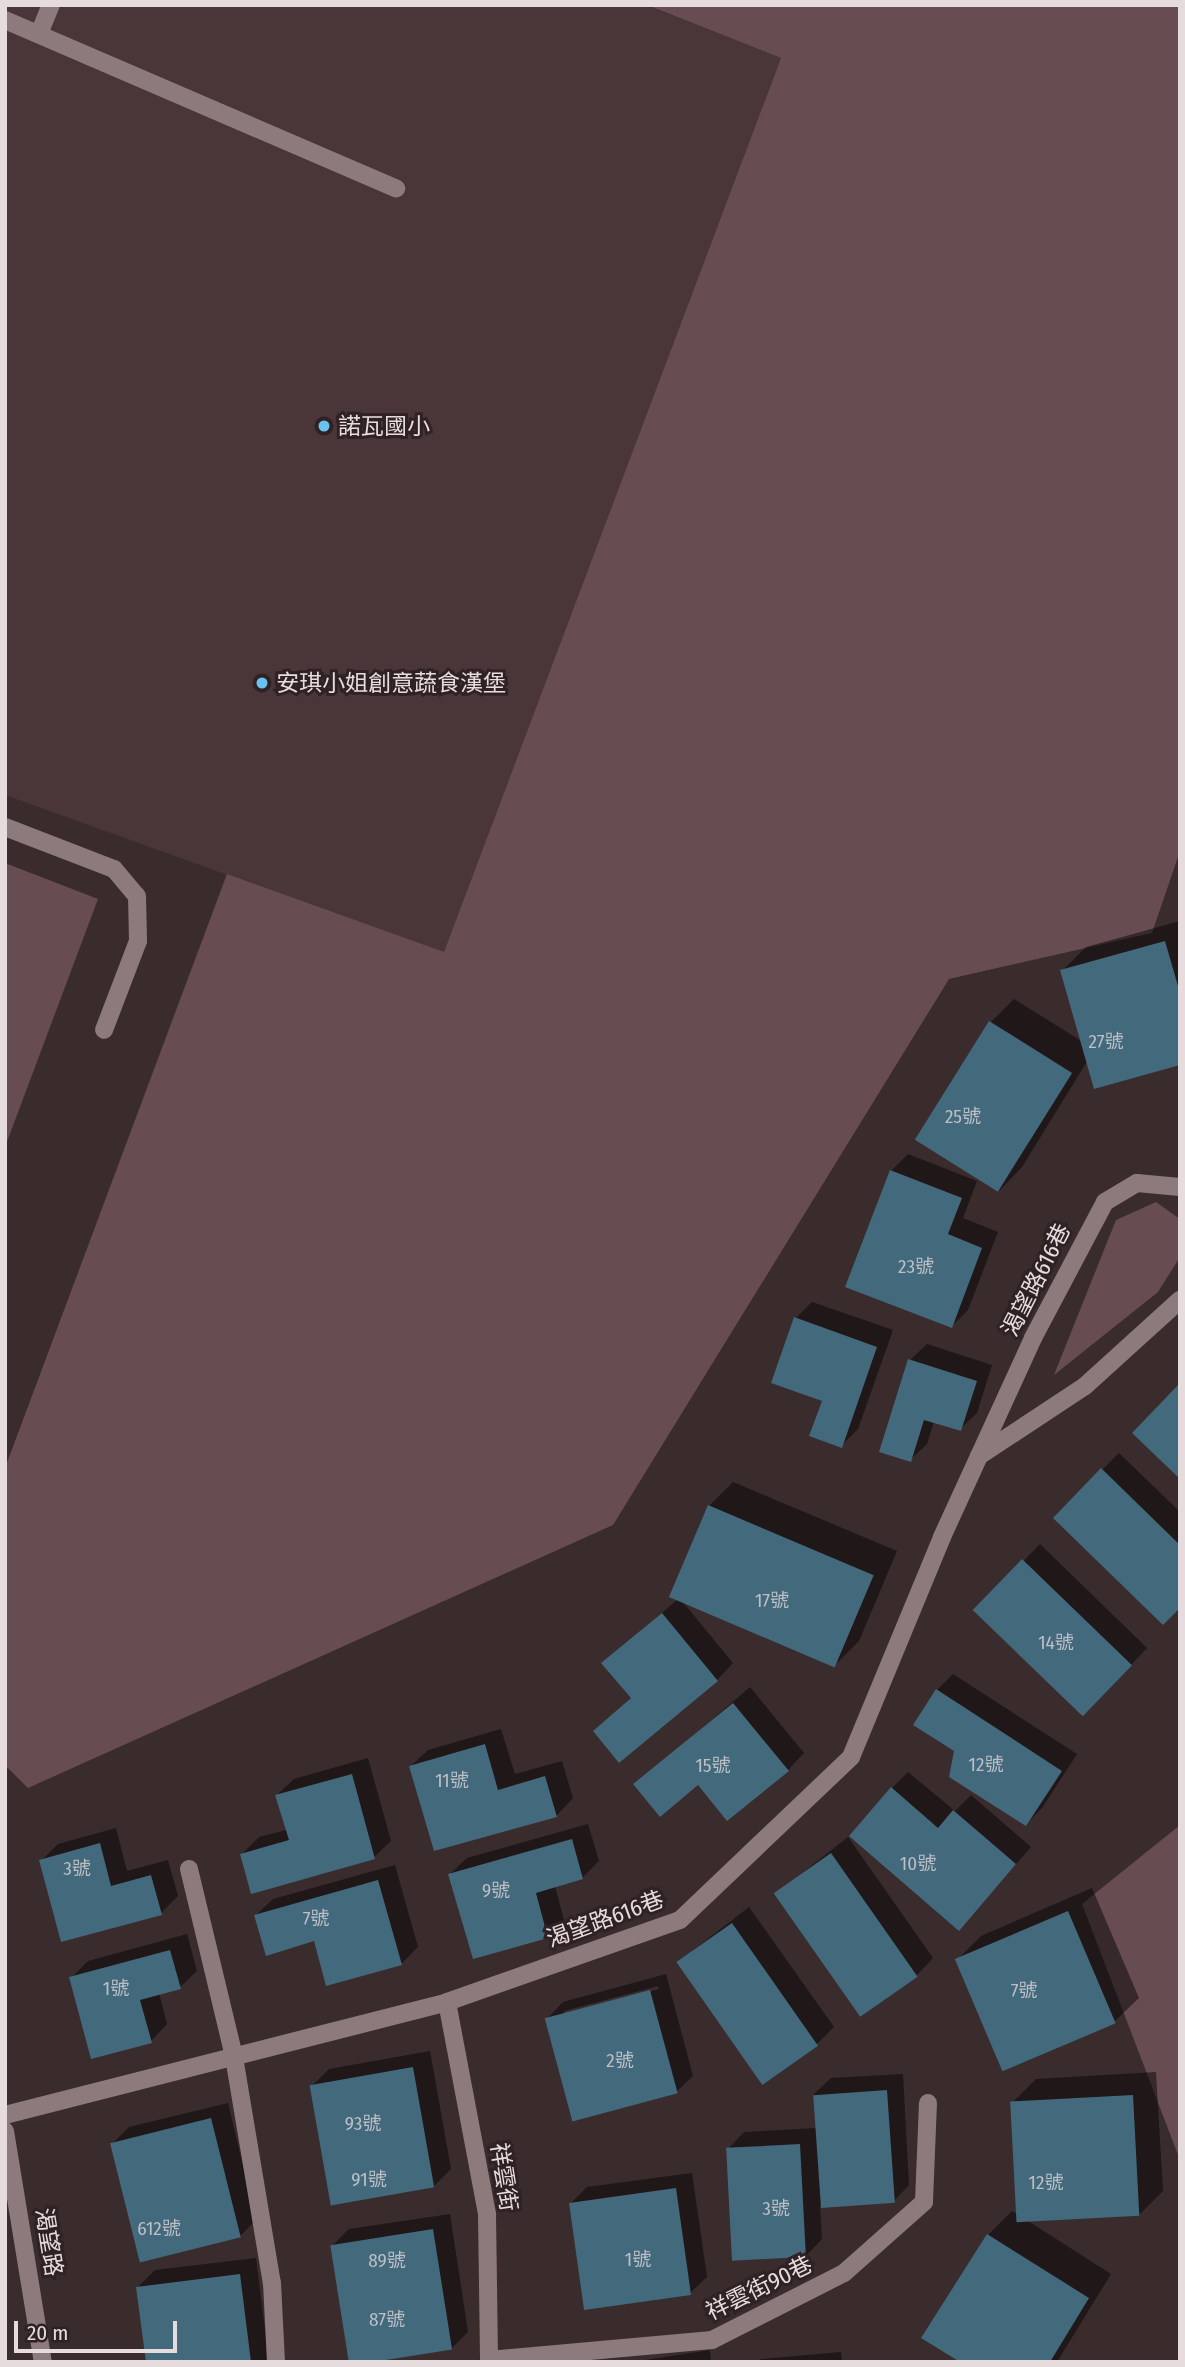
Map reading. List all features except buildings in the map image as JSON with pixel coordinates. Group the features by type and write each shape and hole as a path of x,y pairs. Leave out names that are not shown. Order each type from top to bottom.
{"street":[{"path":"38,34 51,5"},
{"path":"5,20 396,188"},
{"path":"5,827 114,869 137,896 138,941 104,1030"},
{"name":"渴望路616巷","path":"5,2115 447,2002 680,1920 851,1757 979,1456 1033,1338 1105,1202 1137,1183 1180,1187"},
{"path":"979,1456 1085,1386 1180,1300"},
{"path":"189,1869 234,2057 272,2283 276,2362"},
{"name":"祥雲街","path":"447,2002 487,2214 489,2361"},
{"name":"祥雲街90巷","path":"489,2361 712,2340 844,2273 923,2202 928,2103"},
{"name":"渴望路","path":"5,2131 43,2362"}],"shaded area":[{"name":"諾瓦國小","path":"5,5 646,5 781,58 444,953 5,795"},
{"path":"647,5 1180,5 1180,851 1152,933 949,979 613,1525 28,1788 5,1765 5,1468 227,874 444,952 781,58"},
{"path":"5,863 98,899 5,1147"},
{"path":"1156,1202 1180,1219 1180,1257 1158,1292 1054,1375 1116,1220"},
{"path":"1180,1825 1180,2160 1082,1904"}],"place":[{"name":"諾瓦國小","path":"324,426"},
{"name":"安琪小姐創意蔬食漢堡","path":"262,683"}]}
